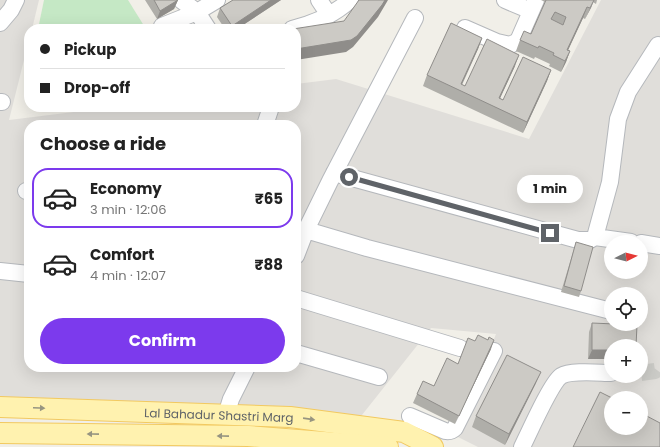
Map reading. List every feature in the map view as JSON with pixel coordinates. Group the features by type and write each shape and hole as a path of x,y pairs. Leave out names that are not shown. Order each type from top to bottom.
{"main road":[{"name":"Lal Bahadur Shastri Marg","path":"0,407 290,417 404,432 429,438"},
{"name":"Lal Bahadur Shastri Marg","path":"0,433 388,447"}],"street":[{"path":"0,23 11,10 16,0"},
{"path":"181,0 197,12 205,24"},
{"path":"167,24 197,12 217,0"},
{"path":"319,0 329,15"},
{"path":"301,27 329,15 350,0"},
{"path":"465,28 497,42 510,45 518,41 533,6 505,0"},
{"path":"301,243 334,173 415,18"},
{"path":"595,237 610,182 618,119 628,92 658,45"},
{"path":"334,173 578,240 590,240 595,237 604,238"},
{"path":"306,230 367,248 604,309"},
{"path":"648,244 660,246"},
{"path":"0,270 24,273"},
{"path":"301,300 460,348"},
{"path":"410,416 429,438 450,432 456,428 494,351"},
{"path":"301,354 379,377"},
{"path":"226,415 231,399 244,372"},
{"path":"522,447 552,387 562,376 581,372 604,374"}],"shaded area":[{"path":"0,0 39,0 33,24 24,24 24,60 9,120 74,112 301,112 301,83 336,79 529,139 601,0 660,0 660,439 648,432 648,391 604,391 604,410 594,405 572,447 478,447 456,436 496,334 431,328 358,420 0,404"}],"green space":[{"path":"44,0 128,0 143,24 39,24"}],"building":[{"path":"154,0 178,0 160,11"},
{"path":"233,0 271,0 235,24 231,24 220,8"},
{"path":"359,0 385,0 357,36 351,40 301,48 301,28 344,21"},
{"path":"546,0 594,0 590,8 587,7 567,50 570,51 565,61 553,55 554,53 539,46 538,48 520,40 524,31 531,34","holes":["555,12 566,17 563,25 551,19"]},
{"path":"451,23 482,38 461,84 465,86 487,39 519,55 499,98 503,100 523,57 551,70 527,122 427,75"},
{"path":"576,242 593,247 581,291 564,286"},
{"path":"592,323 604,324 604,331 637,331 636,339 604,339 604,350 592,350"},
{"path":"478,335 488,340 489,337 494,340 459,416 417,394 423,381 434,386 447,358 458,364 468,338 475,341"},
{"path":"507,355 541,372 509,434 476,416"},
{"path":"600,392 604,394 604,435 648,435 648,417 660,423 660,447 573,447"}],"tunnel":[{"path":"648,372 655,371 660,364"}],"route":[{"path":"349,177 550,233"}]}
